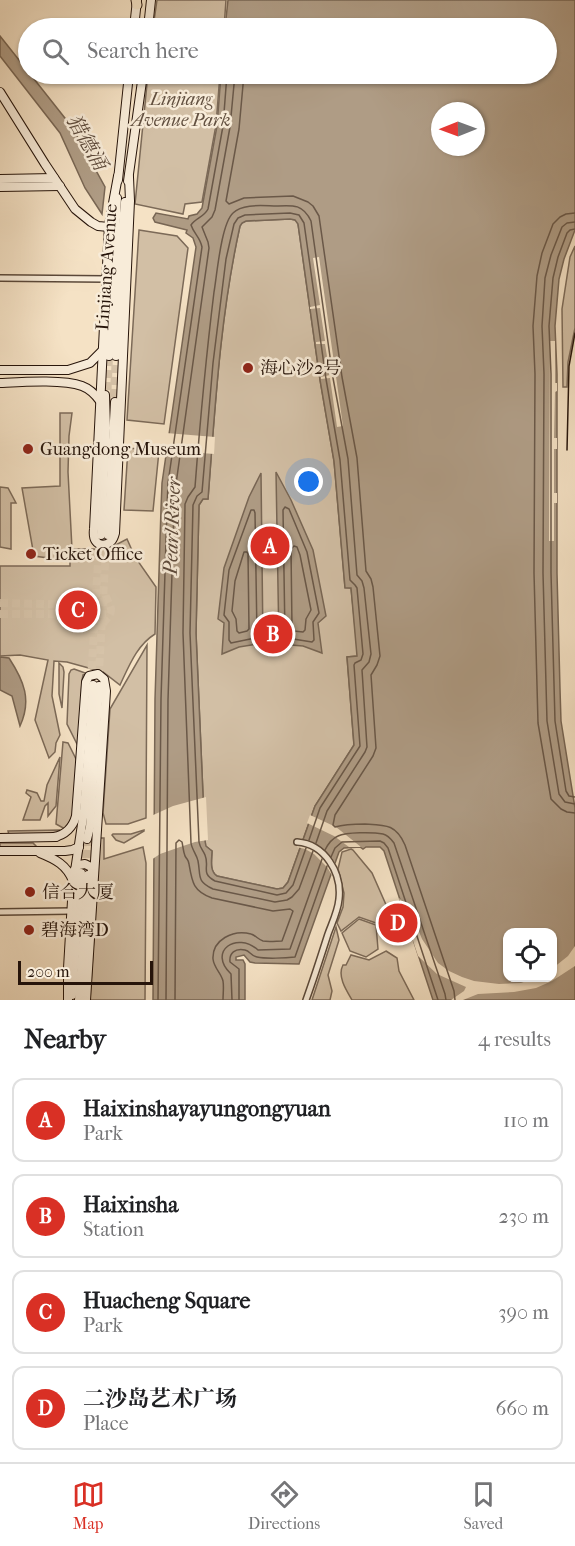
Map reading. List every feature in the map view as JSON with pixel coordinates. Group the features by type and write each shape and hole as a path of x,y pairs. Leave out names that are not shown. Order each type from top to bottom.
{"main road":[{"path":"149,18 151,0"},
{"path":"135,18 137,2"},
{"name":"Linjiang Avenue","path":"112,355 118,176 128,84"},
{"name":"Linjiang Avenue","path":"112,355 122,237 142,84"},
{"path":"0,92 75,209 98,226 109,227"},
{"path":"112,355 102,369 100,401 94,534 96,542 102,545 110,543 115,533 112,355 106,279 109,227 118,176"},
{"path":"0,179 54,178"},
{"path":"0,187 60,186"},
{"path":"0,370 69,370 112,355"},
{"path":"102,369 106,409 104,535 117,388 112,355"},
{"path":"69,370 75,377 70,383"},
{"path":"0,382 77,384 94,393 106,409"},
{"path":"54,837 64,833 76,816 86,682 89,676 94,674 103,677 106,685 91,812 78,848 84,874 86,1000"},
{"path":"87,839 90,830 96,686"},
{"path":"91,812 96,835"},
{"path":"70,1000 84,874 96,835 91,812"},
{"path":"0,838 64,836 91,812"},
{"path":"0,851 72,850 78,848 87,839 93,823"},
{"path":"34,838 41,845 36,851"},
{"path":"36,851 62,864 72,878 68,968 70,1000"},
{"path":"73,884 84,874"},
{"path":"79,1000 84,874"}],"street":[{"path":"0,278 106,279"},
{"path":"297,842 320,851 330,862 338,877 339,898 306,1000"},
{"path":"0,912 71,910"}],"green space":[{"path":"157,0 226,0 225,18 154,18"},
{"name":"Linjiang Avenue Park","path":"147,84 219,84 216,125 202,202 185,204 183,214 135,204"},
{"path":"296,220 298,224 334,461 345,587 351,588 358,656 347,657 354,745 315,806 288,882 283,888 277,889 217,876 213,871 212,851 205,846 196,633 199,505 203,499 208,499 223,327 240,226 246,221"},
{"path":"139,230 177,236 188,248 164,424 127,420"},
{"path":"575,246 575,328 568,362 567,387 563,387 562,309 570,257"},
{"path":"60,413 72,413 68,472 72,549 108,549 127,539 135,557 156,587 155,634 138,650 120,685 103,672 67,662 54,661 52,696 60,735 55,752 49,758 35,720 48,660 20,655 0,656 0,566 70,566 70,561 34,556 22,488 60,486"},
{"path":"128,448 159,451 153,511 124,510"},
{"path":"0,487 8,488 16,503 11,503 11,549 0,547"},
{"path":"147,645 146,818 128,824 106,824 103,813 110,709"},
{"path":"59,663 64,672 62,708 59,694"},
{"path":"74,669 88,674 83,675 82,680 79,748 67,724 69,674"},
{"path":"63,742 68,743 77,761 73,817 65,829 56,824"},
{"path":"60,757 56,806 48,816 48,803 40,820 23,820 31,797 26,793 27,790 37,793 41,801 44,801 47,785"},
{"path":"59,830 56,834 9,835 8,831"},
{"path":"144,830 124,843 116,840 112,835 131,834"},
{"path":"100,838 104,838 104,859 143,847 146,863 145,1000 90,1000"},
{"path":"0,843 33,843 36,846 35,848 0,849"},
{"path":"351,849 372,873 387,907 376,923 359,917 341,931 337,923 343,907 344,893 338,869 342,852"},
{"path":"359,919 376,925 378,949 366,957 350,951 342,933"},
{"path":"336,927 339,940 328,975 332,991 330,1000 312,1000"},
{"path":"386,951 397,958 399,971 414,1000 352,1000 342,978 343,965 346,965 351,955 369,960"}],"water":[{"name":"Pearl River","path":"228,0 575,0 575,230 559,279 555,326 560,689 561,721 575,808 575,1000 433,1000 384,851 380,847 363,849 360,847 344,848 339,852 299,964 255,963 250,962 244,955 236,957 236,960 243,960 245,964 245,1000 153,1000 155,699 162,483 196,247 193,238 186,233 187,230 155,222 153,218 156,213 188,219 202,208 217,126 220,84 557,84 557,18 226,18","holes":["295,220 298,224 334,461 345,588 351,588 357,656 347,657 354,745 315,806 288,882 283,888 277,889 217,876 212,868 212,851 206,846 196,633 199,505 203,499 208,499 219,362 240,226 246,221"]},
{"path":"0,36 18,59 18,79 0,56"},
{"path":"22,84 38,84 72,127 105,187 102,214 85,188 60,133"},
{"path":"276,472 313,550 326,616 318,623 322,653 303,646 279,644"},
{"path":"261,473 263,643 239,647 222,654 224,623 218,619 224,568 249,497"},
{"path":"0,657 9,658 25,691 24,717 20,726 12,696 0,690"}],"pier":[{"path":"319,257 343,426 337,427 330,378 321,379 321,377 330,375 325,344 316,344 316,342 325,341 320,308 310,309 310,307 320,305 313,258"},
{"path":"550,341 555,341 555,383 557,383 554,493 557,493 557,503 554,503 554,541 549,541"},
{"path":"166,433 215,437 214,454 164,450"},
{"path":"206,797 208,840 160,854 151,860 151,816 173,806"},
{"path":"310,815 336,827 361,847 349,847 334,836 307,823"},
{"path":"300,838 315,844 332,858 337,866 333,877 314,854 297,847"},
{"path":"399,898 410,909 422,939 438,963 449,971 474,981 499,984 550,982 536,988 478,994 463,1000 451,1000 466,987 437,974 418,956"},
{"path":"575,946 575,966 557,978 557,965 568,956"}],"tunnel":[{"path":"107,402 109,356"},
{"path":"113,409 116,356"},
{"path":"91,681 100,528"},
{"path":"98,690 107,529"},
{"path":"103,624 111,611 105,592"},
{"path":"0,603 92,605"},
{"path":"0,614 92,614"},
{"path":"88,870 90,834"},
{"path":"81,870 83,840"}],"tram line":[{"path":"567,450 569,366 575,333"}],"place":[{"name":"海心沙2号","path":"248,368"},
{"name":"Guangdong Museum","path":"28,449"},
{"name":"Haixinshayayungongyuan","path":"270,546"},
{"name":"Ticket Office","path":"31,554"},
{"name":"Huacheng Square","path":"78,610"},
{"name":"Haixinsha","path":"273,634"},
{"name":"信合大厦","path":"30,892"},
{"name":"二沙岛艺术广场","path":"398,923"},
{"name":"碧海湾D","path":"29,930"}],"water label":[{"name":"猎德涌","path":"87,142"}]}
